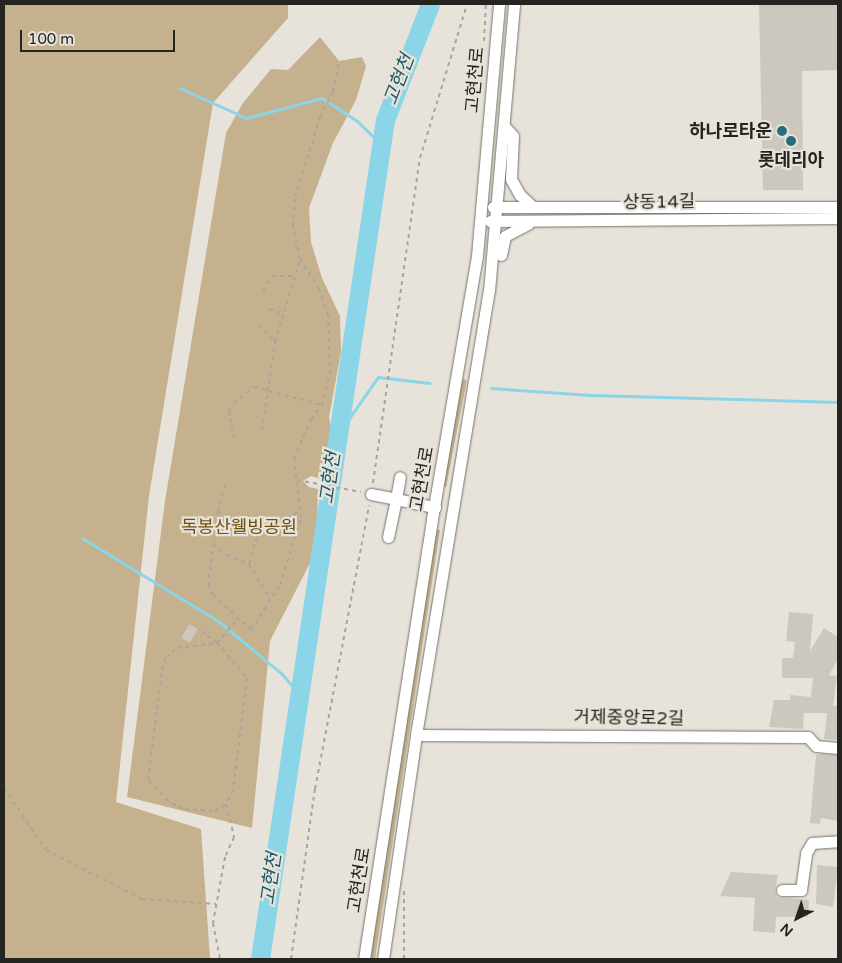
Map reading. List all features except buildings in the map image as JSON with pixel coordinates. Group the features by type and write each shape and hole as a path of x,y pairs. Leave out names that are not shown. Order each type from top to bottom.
{"street":[{"name":"고현천로","path":"364,959 481,221 499,4"},
{"name":"고현천로","path":"383,959 416,734 489,291 497,221 514,4"},
{"path":"504,126 513,136 511,179 520,195 532,207"},
{"name":"상동14길","path":"481,207 838,207"},
{"name":"상동14길","path":"481,221 838,218"},
{"path":"489,291 497,281 505,236 532,221"},
{"path":"388,537 400,477"},
{"path":"371,494 435,507"},
{"name":"거제중앙로2길","path":"416,734 808,737 816,746 838,748"},
{"path":"782,890 801,890 806,854 812,843 838,842"}],"path":[{"path":"290,959 315,789 371,494 390,376 420,158 467,4"},
{"path":"484,42 486,4"},
{"path":"225,484 218,511 213,544 209,591 251,630 280,585 301,518 294,459 301,438 322,405 330,374 328,315 319,289 300,259 292,227 295,197 320,117 333,92 339,61"},
{"path":"262,430 275,342 282,312 300,259"},
{"path":"263,291 272,276 294,276"},
{"path":"269,309 282,312"},
{"path":"259,325 275,342"},
{"path":"234,439 229,411 234,403 254,387 322,405"},
{"path":"296,480 371,494"},
{"path":"218,511 241,526 259,528 274,527 300,510"},
{"path":"249,564 259,528"},
{"path":"213,544 226,555 249,564 270,599"},
{"path":"201,631 217,643 247,678 233,790 226,804 213,811 183,809 168,801 148,780 162,670 166,657 176,648 217,643 239,618"},
{"path":"4,788 46,850 142,899 216,904"},
{"path":"220,959 213,923 226,857 234,837 226,804"},
{"path":"404,886 404,959"}],"green space":[{"path":"4,4 288,4 288,18 213,103 149,496 116,802 201,829 210,959 4,959"},
{"name":"독봉산웰빙공원","path":"320,37 339,61 362,57 366,66 356,100 333,143 309,208 311,242 322,278 340,316 341,352 329,417 332,432 321,479 311,476 303,481 309,487 318,489 317,530 310,563 270,641 252,828 127,797 165,501 226,133 243,103 271,69 288,70"},
{"path":"462,379 467,380 446,487 441,486"},
{"path":"436,529 440,530 375,959 370,959"}],"waterway":[{"name":"고현천","path":"260,959 385,120 430,4"},
{"path":"180,88 246,118 322,98 357,121 381,144"},
{"path":"336,437 378,377 430,383"},
{"path":"491,388 590,395 838,402"},
{"path":"82,538 218,621 282,674 298,693"}],"place":[{"name":"하나로타운","path":"782,131"},
{"name":"롯데리아","path":"791,141"}]}
